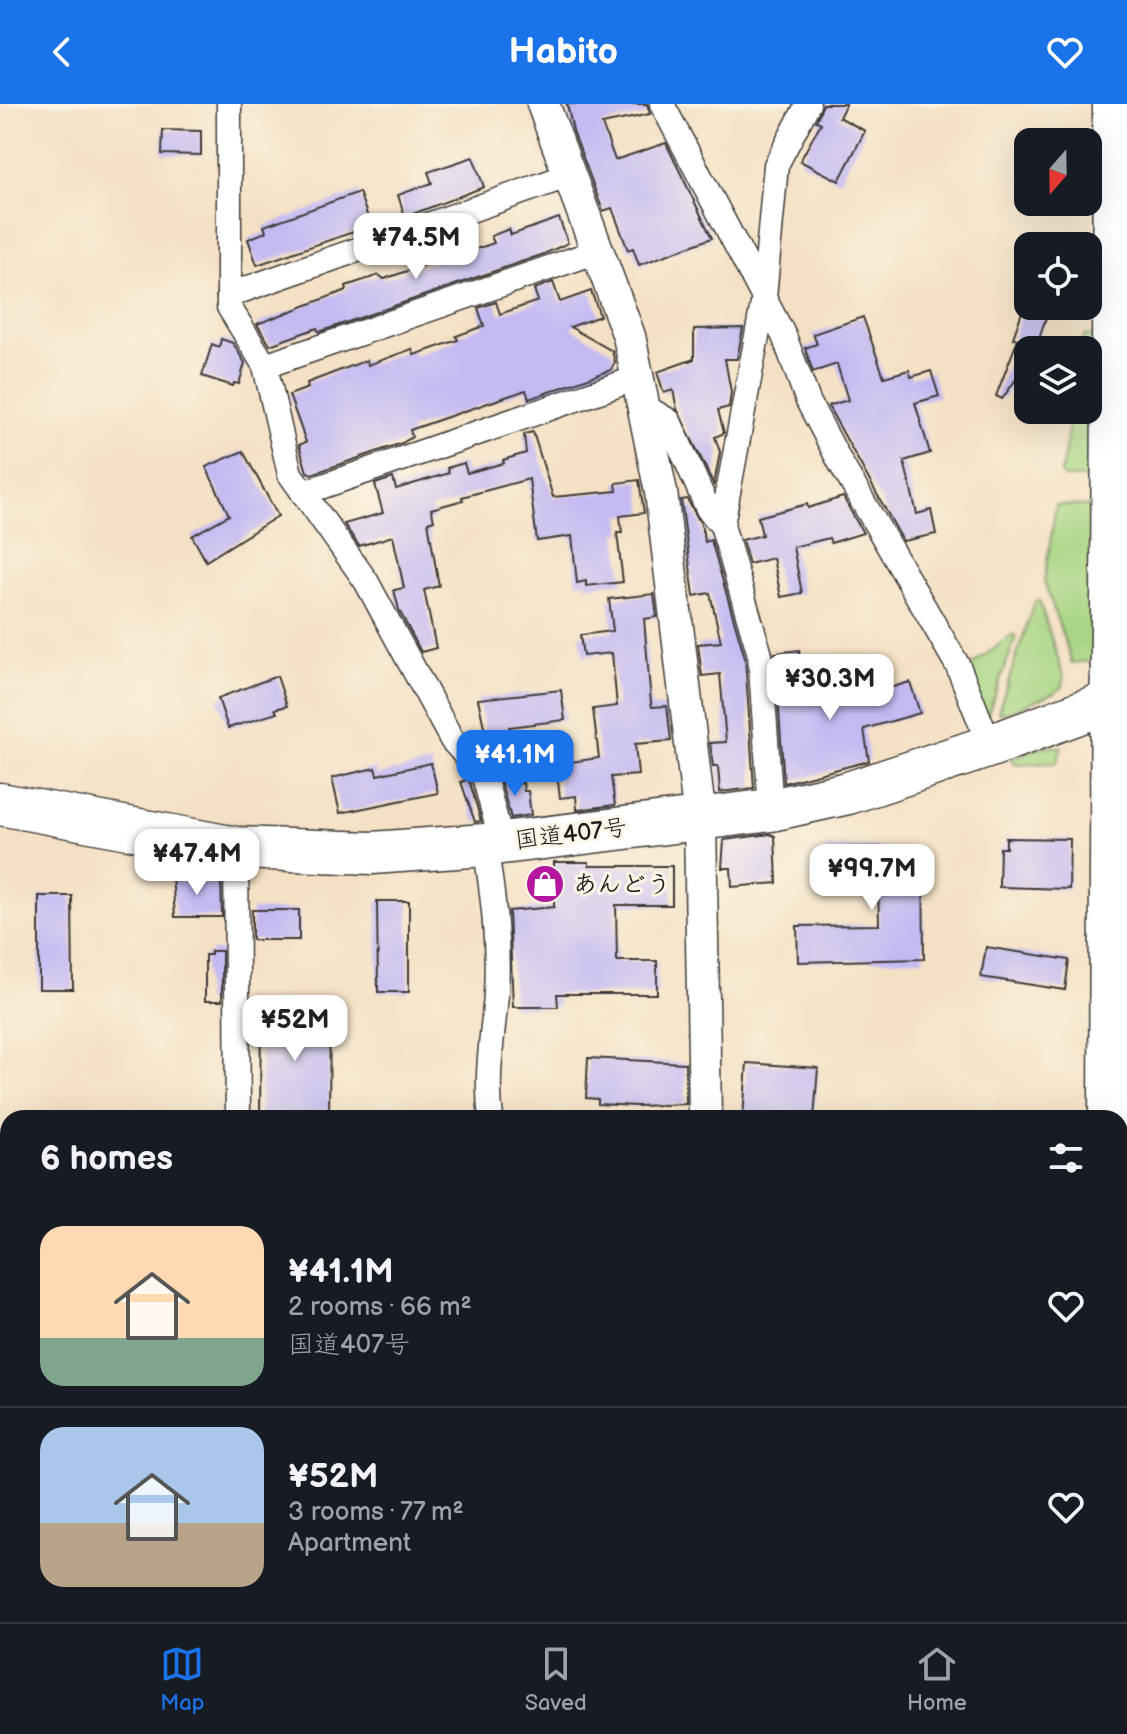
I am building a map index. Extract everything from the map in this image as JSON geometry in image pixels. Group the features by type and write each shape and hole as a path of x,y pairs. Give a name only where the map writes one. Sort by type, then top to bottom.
{"highway":[{"path":"1110,1110 1119,698 1114,104"},
{"name":"国道407号","path":"0,804 236,848 372,853 494,844 771,810 848,793 990,746 1119,698"}],"street":[{"path":"229,104 229,295 233,316 265,366 290,474 366,581 452,740 484,776 494,844 496,992 486,1088 490,1110"},
{"path":"543,104 598,251 642,392 677,615 700,820 705,1110"},
{"path":"662,104 764,298 827,438 958,666 990,746"},
{"path":"722,525 764,298 776,165 808,104"},
{"path":"229,295 570,175"},
{"path":"265,366 598,251"},
{"path":"303,493 642,392"},
{"path":"642,392 669,421 708,509 722,525 760,655 771,810"},
{"path":"236,848 238,1110"}],"green space":[{"path":"1069,424 1096,424 1096,478 1064,478 1061,475"},
{"path":"1056,505 1095,506 1094,661 1072,663 1044,581"},
{"path":"1039,600 1064,678 1063,686 1056,692 1003,714 998,712 1035,601"},
{"path":"1013,634 1016,637 987,716 967,669"},
{"path":"1044,746 1062,747 1057,763 1015,764 1011,758"}],"building":[{"path":"567,104 647,104 650,114 602,124 615,160 666,143 712,238 639,265 633,248 628,250 612,208 603,211 573,131"},
{"path":"823,104 846,104 839,117 865,131 839,181 800,161 821,123 816,121"},
{"path":"163,130 201,131 201,155 162,154"},
{"path":"473,157 484,187 405,217 398,195 432,183 428,172"},
{"path":"359,192 371,226 257,265 248,239 266,232 264,226"},
{"path":"559,218 568,243 544,254 319,332 317,328 270,345 257,324 347,290 346,286 379,275 384,279 436,261 429,241 445,235 453,257 494,243 491,236 509,229 511,235"},
{"path":"553,282 560,302 591,291 600,316 570,327 612,351 615,362 611,370 529,399 526,390 410,430 412,437 402,443 312,474 307,472 299,445 306,442 289,395 308,388 307,383 367,360 368,365 412,349 414,355 458,340 456,336 484,326 478,308 496,302 500,314 538,301 534,289"},
{"path":"863,317 884,377 909,370 911,377 931,371 939,396 915,403 930,453 904,461 917,514 931,510 936,534 903,541 828,406 848,400 837,364 813,372 805,348 817,344 813,334"},
{"path":"1019,320 1045,320 1040,336 1013,338"},
{"path":"743,328 737,359 725,359 731,392 729,407 718,410 724,433 715,437 720,452 714,485 677,409 673,390 664,393 657,372 694,359 694,329"},
{"path":"221,339 233,343 245,363 239,384 234,383 233,386 202,376 212,344 219,347"},
{"path":"1014,349 1014,382 1002,399 996,396"},
{"path":"533,432 553,497 617,491 616,483 639,480 644,513 620,516 622,533 617,533 623,582 586,586 586,581 577,583 572,536 537,541 529,479 462,497 463,500 431,509 434,520 428,522 439,586 424,590 436,648 421,652 399,610 394,590 404,588 393,536 359,546 344,524 383,513 375,484 393,478 396,489 449,473 447,468 464,463 467,473 504,463 503,460 526,453 524,434"},
{"path":"243,451 278,516 206,561 192,536 229,515 206,467"},
{"path":"843,497 863,533 831,543 829,538 793,547 802,593 781,597 773,558 749,564 742,540 762,535 758,517 807,504 808,508"},
{"path":"687,499 701,524 705,542 711,540 745,658 754,788 720,792 718,766 713,766 710,743 726,742 720,674 702,676 698,644 721,642 710,593 694,596 681,500"},
{"path":"654,594 657,617 644,619 651,703 652,707 667,706 671,741 635,744 638,775 611,777 615,805 577,810 576,796 560,798 556,764 599,758 593,709 617,706 612,653 583,656 580,635 613,631 609,599"},
{"path":"799,650 805,698 854,692 858,697 910,682 920,713 864,729 869,761 784,783 775,653"},
{"path":"277,676 287,706 275,709 277,713 228,728 218,698"},
{"path":"561,690 565,720 509,727 510,733 486,736 478,699"},
{"path":"431,763 438,793 340,813 332,778 375,768 377,775"},
{"path":"503,767 506,786 523,783 524,791 528,791 531,815 511,818 497,769"},
{"path":"467,779 481,821 475,822 461,782"},
{"path":"775,836 777,883 732,887 731,868 722,868 724,840"},
{"path":"1006,838 1070,839 1069,889 999,887 1000,848 1006,848"},
{"path":"887,847 887,862 923,861 924,959 798,962 797,926 879,925 878,879 836,880 835,866 827,866 826,848"},
{"path":"554,862 589,862 589,866 672,866 672,905 616,905 617,961 657,961 657,994 557,994 558,1007 513,1007 509,911 554,907"},
{"path":"172,875 221,879 222,917 175,917"},
{"path":"39,896 72,896 73,989 39,989"},
{"path":"377,901 409,901 409,992 378,992"},
{"path":"252,910 299,910 299,940 252,940"},
{"path":"986,947 1069,960 1065,990 981,977"},
{"path":"211,951 222,951 222,1001 205,1001 205,955 211,955"},
{"path":"261,1007 330,1008 329,1110 260,1110"},
{"path":"588,1058 685,1063 686,1104 598,1104 598,1099 586,1098"},
{"path":"747,1063 818,1068 815,1110 744,1110"}],"place":[{"name":"あんどう","path":"545,884"}]}
